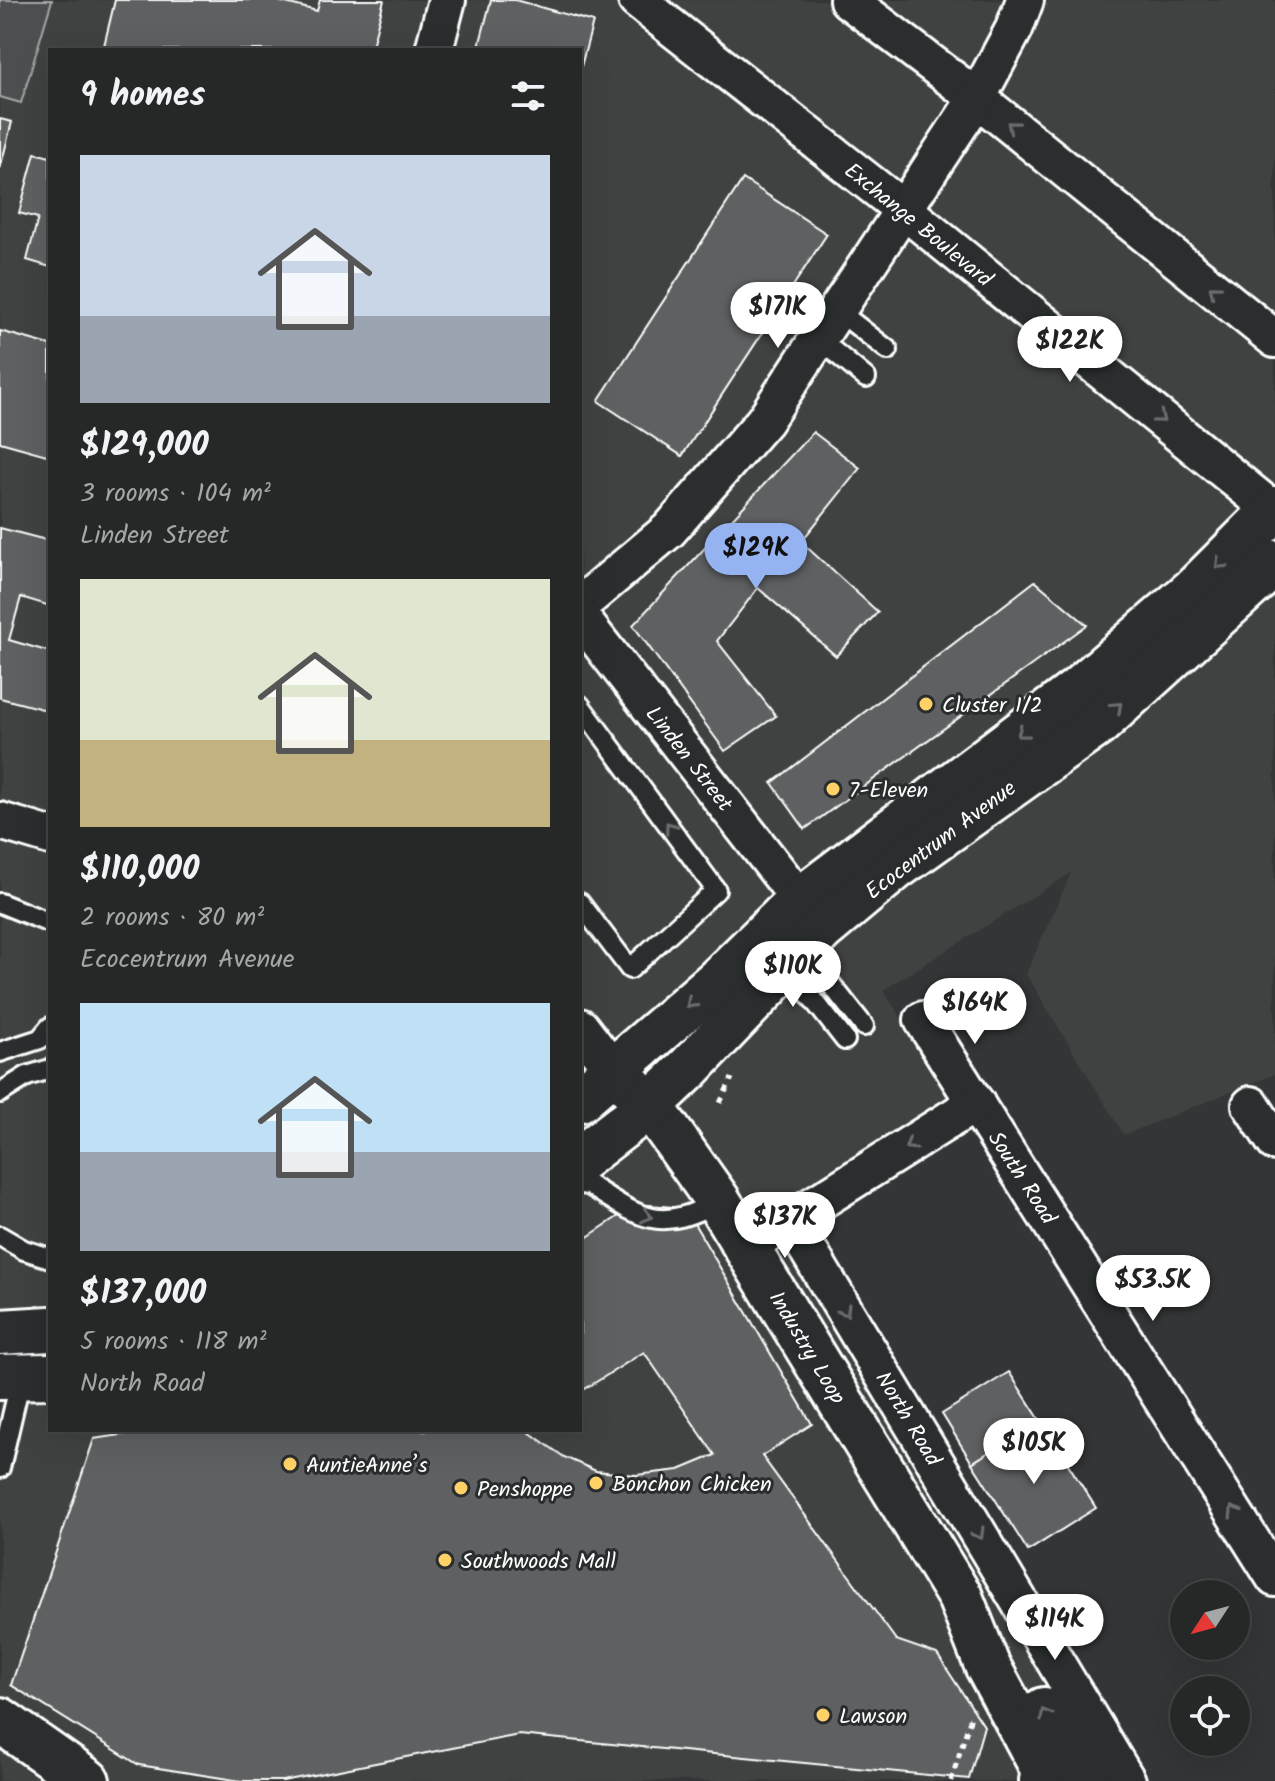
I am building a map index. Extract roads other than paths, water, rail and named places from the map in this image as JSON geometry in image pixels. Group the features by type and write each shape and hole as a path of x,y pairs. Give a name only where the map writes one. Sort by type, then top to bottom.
{"street":[{"path":"435,48 447,0"},
{"name":"Exchange Boulevard","path":"637,0 904,210 1274,510"},
{"path":"848,0 977,98 1275,339"},
{"path":"582,603 669,530 764,421 977,98 1014,29 1025,0"},
{"name":"Ecocentrum Avenue","path":"582,1097 717,981 800,900 1078,690 1195,589 1274,510"},
{"name":"Ecocentrum Avenue","path":"582,1157 650,1105 795,958 895,868 1099,723 1275,563"},
{"name":"Linden Street","path":"582,620 800,900"},
{"path":"0,821 48,835"},
{"name":"South Road","path":"923,1020 1275,1578"},
{"path":"582,1030 613,1070"},
{"name":"Industry Loop","path":"613,1070 650,1105 747,1247 960,1597 987,1665 1057,1777"},
{"path":"747,1247 976,1103"},
{"path":"1251,1105 1275,1142"},
{"name":"North Road","path":"790,1220 1127,1781"},
{"path":"0,1332 48,1329"},
{"name":"Industry Loop","path":"960,1597 995,1627 1057,1777"},
{"path":"0,1720 87,1781"},
{"path":"0,1757 34,1781"}],"lane":[{"path":"829,326 888,350"},
{"path":"829,326 866,378"},
{"path":"582,708 716,890 630,969 582,906"},
{"path":"0,903 48,922"},
{"path":"795,958 864,1026"},
{"path":"795,958 845,1040"},
{"path":"0,1052 40,1039 48,1029"},
{"path":"0,1093 27,1076 48,1070"},
{"path":"582,1184 589,1185 635,1214 664,1220 690,1217 718,1201"},
{"path":"0,1236 17,1247 48,1257"},
{"path":"0,1468 24,1377"}],"place":[{"name":"Cluster 1/2","path":"926,704"},
{"name":"7-Eleven","path":"833,789"},
{"name":"AuntieAnne’s","path":"290,1464"},
{"name":"Bonchon Chicken","path":"596,1483"},
{"name":"Penshoppe","path":"461,1488"},
{"name":"Southwoods Mall","path":"445,1560"},
{"name":"Lawson","path":"823,1715"}]}
